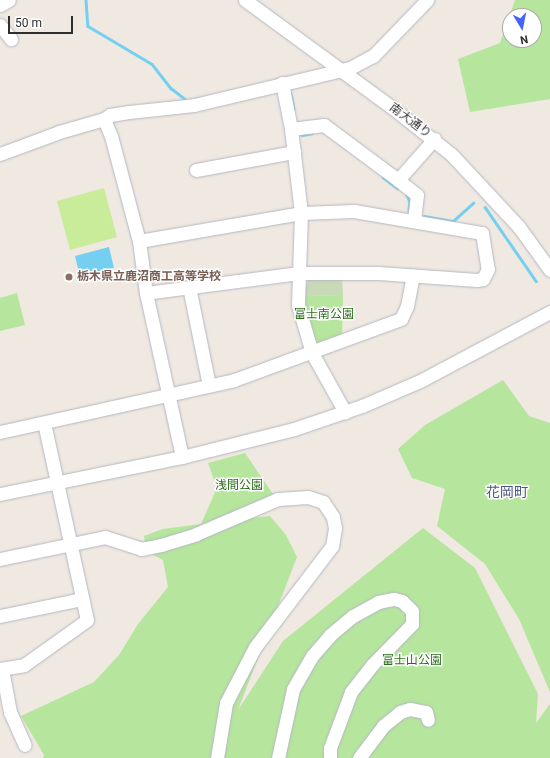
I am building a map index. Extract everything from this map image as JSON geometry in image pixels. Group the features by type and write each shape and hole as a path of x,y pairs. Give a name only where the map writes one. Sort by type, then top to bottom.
{"street":[{"path":"0,5 8,0"},
{"name":"南大通り","path":"244,0 434,139 506,211 550,270"},
{"path":"0,154 59,132 104,119 110,115 194,105 341,70 372,56 427,0"},
{"path":"0,26 11,39"},
{"path":"282,83 291,130 301,213 298,305 312,353 345,412"},
{"path":"104,119 111,136 139,241 146,293 170,395 182,456"},
{"path":"291,130 324,126 398,180 417,195 414,221"},
{"path":"398,180 434,139"},
{"path":"196,170 294,152"},
{"path":"139,241 301,213 354,211 482,233 488,269 483,279 476,280 378,273 299,273 146,293"},
{"path":"0,432 170,395 240,378 312,353 401,319 407,306 413,276"},
{"path":"189,287 209,385"},
{"path":"0,494 182,456 294,429 345,412 450,367 550,312"},
{"path":"25,745 5,713 1,669 24,665 87,620 44,422"},
{"path":"0,559 105,537 142,548 161,545 196,534 278,499 308,497 317,498 329,508 335,528 332,546 310,578 265,632 251,654 226,704 217,758"},
{"path":"0,616 82,598"},
{"path":"278,758 293,689 312,656 330,635 353,616 378,602 394,599 402,600 412,611 412,624 372,665 351,692 330,748 330,758"},
{"path":"359,758 383,726 400,712 410,709 426,712 428,720"}],"green space":[{"path":"515,0 550,0 550,99 470,112 458,59 500,43 502,37 502,48 542,48 542,8 512,8"},
{"path":"104,188 117,237 70,250 57,201"},
{"path":"310,277 342,277 343,296 302,295"},
{"path":"17,293 25,325 0,331 0,298"},
{"name":"富士南公園","path":"302,295 343,296 342,338 319,346 313,343"},
{"path":"503,380 529,416 550,423 550,692 519,619 485,564 437,526 445,489 412,478 398,449 425,425"},
{"path":"245,453 275,497 210,523 270,516 286,535 297,557 238,710 283,641 423,528 475,568 538,694 536,723 550,704 550,758 43,758 44,755 21,716 94,682 119,655 138,624 168,587 163,560 146,551 144,536 163,529 201,524 217,488 208,463"}],"water":[{"path":"109,247 114,268 80,277 75,256"}],"waterway":[{"path":"86,0 88,26 152,64 171,88 185,99"},
{"path":"291,94 294,109"},
{"path":"302,135 312,133"},
{"path":"383,177 397,188"},
{"path":"407,195 410,202 409,210"},
{"path":"424,216 453,221 473,203"},
{"path":"485,207 536,281"}],"place":[{"name":"栃木県立鹿沼商工高等学校","path":"69,277"}],"district":[{"name":"花岡町","path":"507,492"}],"park label":[{"name":"浅間公園","path":"239,486"},
{"name":"富士山公園","path":"412,661"}]}
